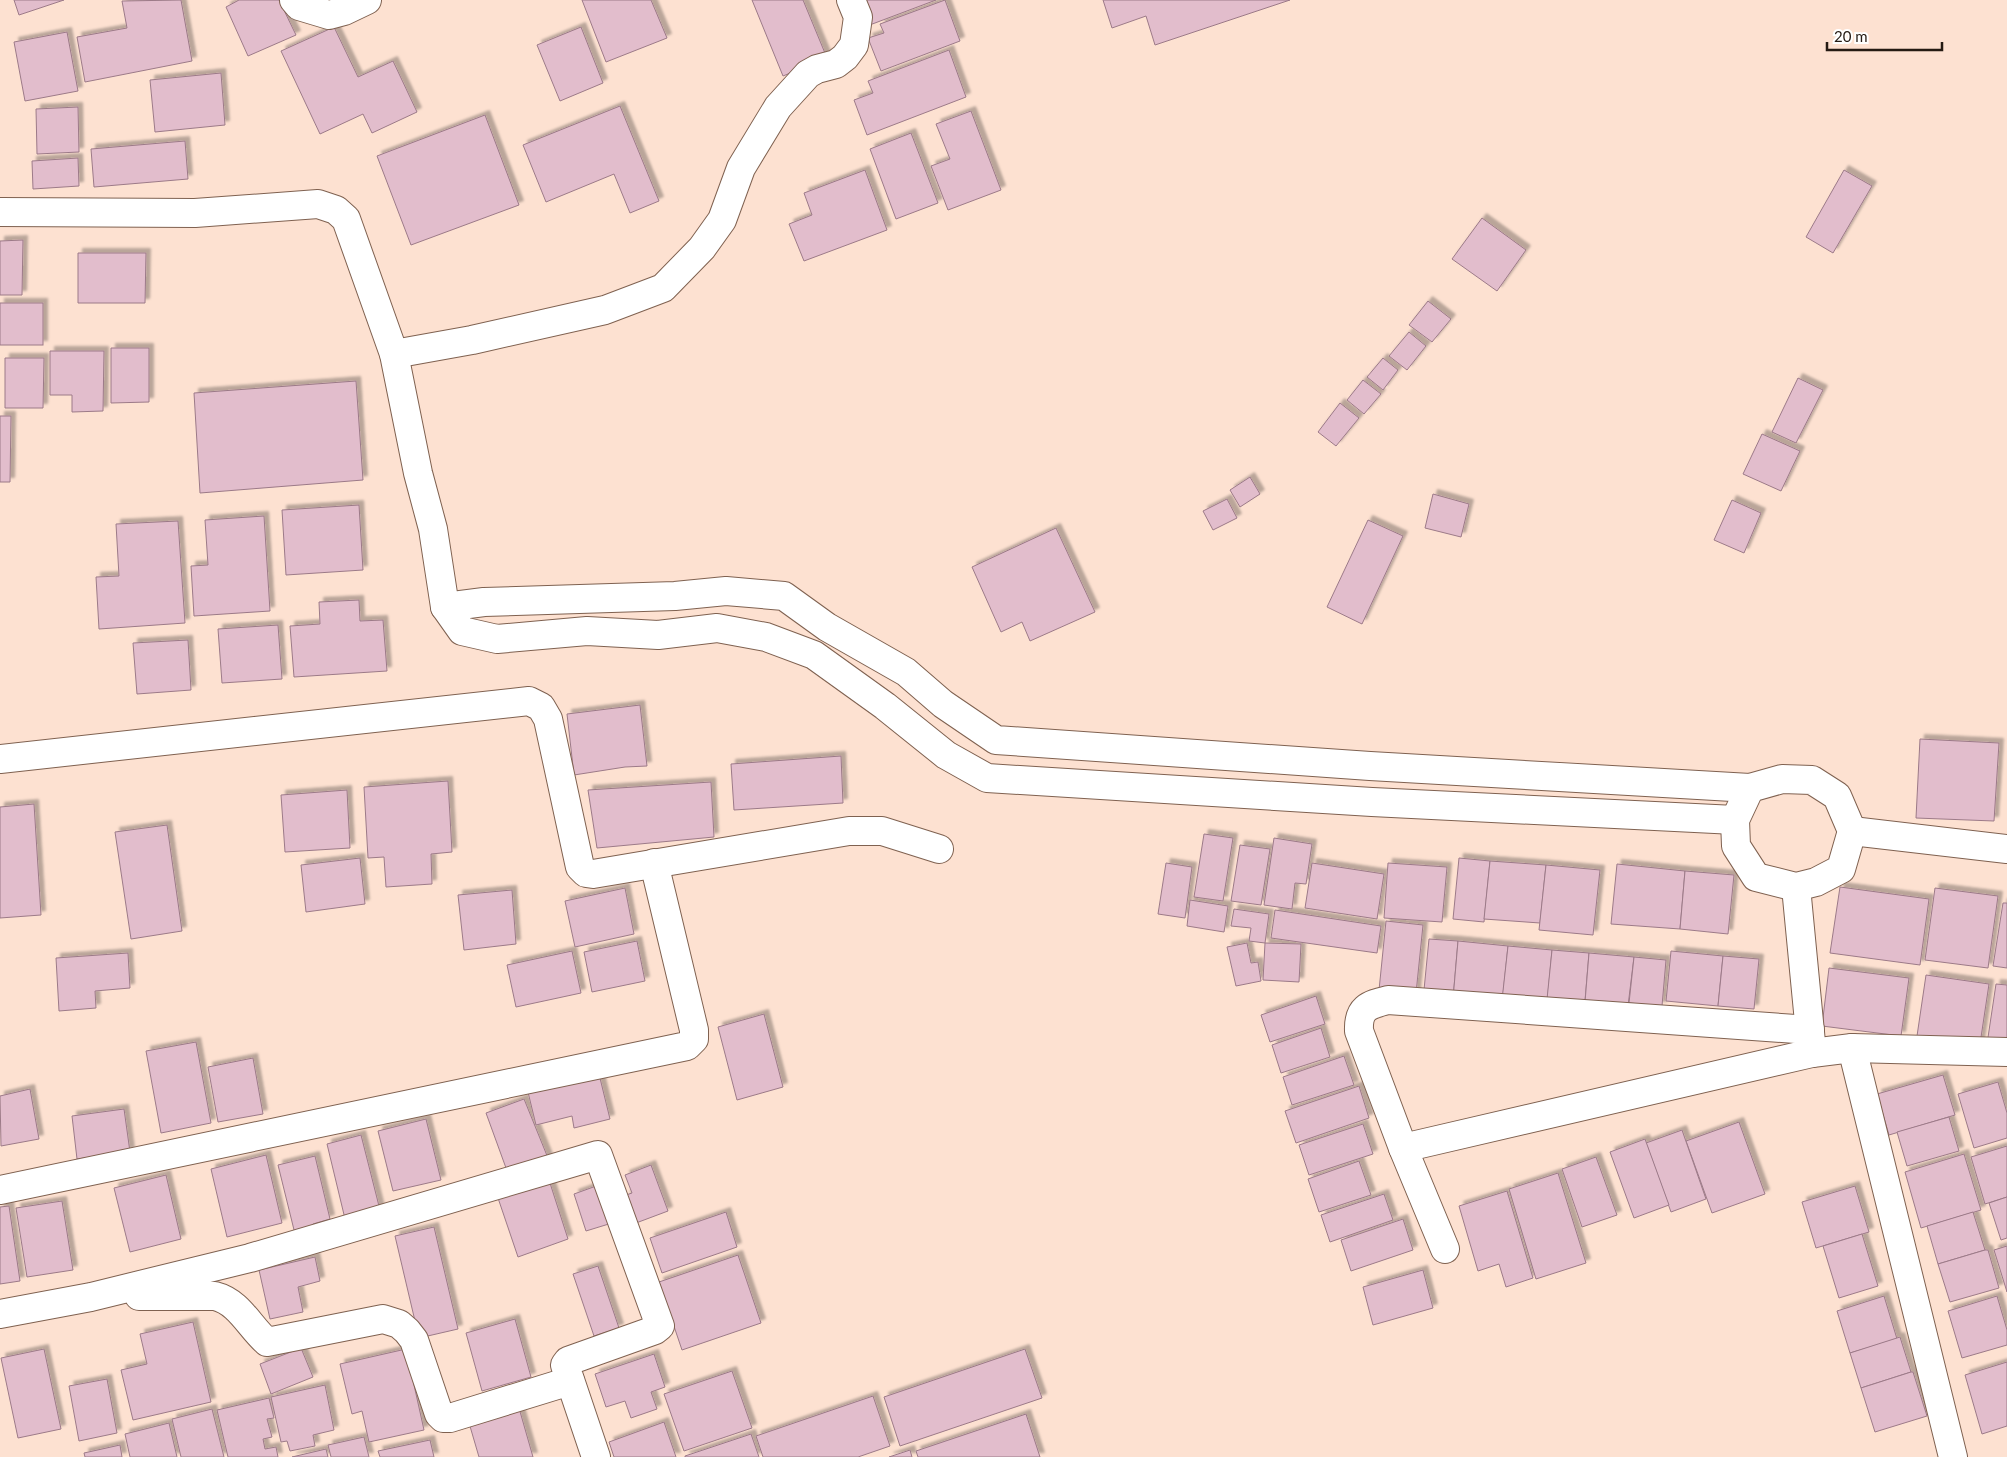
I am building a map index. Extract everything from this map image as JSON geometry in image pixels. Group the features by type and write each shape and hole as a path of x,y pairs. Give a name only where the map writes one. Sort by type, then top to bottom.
{"street":[{"path":"294,0 299,6 329,15 344,11 367,0"},
{"path":"394,354 472,340 605,310 663,288 702,248 722,220 741,168 778,107 808,74 817,68 836,64 845,57 854,45 858,16 851,0"},
{"path":"0,212 195,213 318,204 336,210 346,219 394,354 418,473 433,529 445,607 462,631 497,639 587,631 658,635 717,628 766,637 814,655 885,706 946,755 987,778 1352,800 1735,820"},
{"path":"445,607 484,602 675,596 726,591 784,596 827,627 906,672 943,704 996,740 1380,766 1750,788 1782,779 1812,780 1837,796 1852,830 1842,869 1816,882 1796,887 1756,877 1736,846 1735,820 1750,788"},
{"path":"766,637 784,596"},
{"path":"0,759 529,701 541,707 548,719 582,870 593,874 849,831 882,831 939,849"},
{"path":"1852,830 2007,849"},
{"path":"0,1190 686,1046 694,1039 694,1030 654,864"},
{"path":"1796,887 1811,1042"},
{"path":"1445,1249 1403,1148 1359,1031 1358,1021 1363,1010 1372,1004 1388,1000 1811,1042 1852,1048 2007,1052"},
{"path":"1403,1148 1811,1042"},
{"path":"1852,1048 1954,1457"},
{"path":"0,1314 91,1297 250,1258 598,1155 660,1326 655,1330 568,1361 565,1365 596,1457"},
{"path":"91,1297 215,1296 226,1298 267,1342 362,1322 383,1319 391,1320 399,1324 411,1335 439,1414 443,1418 450,1418 570,1381"}],"building":[{"path":"14,0 64,0 19,15"},
{"path":"181,0 192,61 85,82 77,37 127,28 122,1"},
{"path":"239,0 279,0 296,35 248,56 226,7"},
{"path":"582,0 651,0 667,38 606,62"},
{"path":"752,0 803,0 827,58 783,76"},
{"path":"858,0 936,0 867,26"},
{"path":"945,0 960,41 881,71 868,38 884,33 880,24"},
{"path":"1103,0 1290,0 1155,45 1146,16 1112,28"},
{"path":"334,27 358,77 393,61 417,112 372,133 363,114 320,134 281,51"},
{"path":"581,27 603,83 560,101 537,45"},
{"path":"67,32 78,91 25,101 14,42"},
{"path":"949,50 966,97 867,135 854,100 873,93 868,81"},
{"path":"221,73 225,125 155,132 150,80"},
{"path":"620,106 659,201 630,213 614,174 546,202 523,145"},
{"path":"78,107 79,152 37,154 36,109"},
{"path":"971,111 1001,190 948,210 931,166 950,159 936,124"},
{"path":"485,115 519,205 411,245 377,156"},
{"path":"911,133 938,203 896,219 870,149"},
{"path":"185,141 188,179 94,187 91,149"},
{"path":"78,158 79,186 33,189 32,161"},
{"path":"865,170 887,230 804,261 789,224 812,215 804,193"},
{"path":"1844,170 1872,186 1833,253 1806,237"},
{"path":"1482,218 1526,250 1497,291 1452,259"},
{"path":"23,240 22,295 0,295 0,241"},
{"path":"78,253 146,253 145,303 78,303"},
{"path":"1428,301 1451,319 1432,342 1409,325"},
{"path":"0,303 43,303 43,345 0,345"},
{"path":"1409,332 1426,346 1407,370 1389,356"},
{"path":"111,348 149,348 149,402 111,403"},
{"path":"50,351 104,351 103,411 72,412 72,395 50,395"},
{"path":"5,358 44,358 43,408 5,408"},
{"path":"1383,358 1398,370 1383,390 1367,377"},
{"path":"1798,378 1823,390 1796,443 1772,432"},
{"path":"1363,380 1381,394 1364,414 1347,400"},
{"path":"356,381 363,480 200,493 194,393"},
{"path":"1340,403 1359,418 1336,446 1318,432"},
{"path":"0,416 11,416 10,482 0,482"},
{"path":"1762,434 1800,451 1781,491 1743,474"},
{"path":"1250,477 1260,494 1240,507 1230,490"},
{"path":"1433,494 1469,504 1461,537 1425,528"},
{"path":"1227,499 1237,518 1213,530 1203,511"},
{"path":"1732,500 1761,513 1744,553 1714,540"},
{"path":"359,505 363,570 286,575 282,510"},
{"path":"264,516 270,611 194,616 191,566 208,565 205,520"},
{"path":"1368,520 1403,536 1362,624 1327,607"},
{"path":"178,521 185,623 99,629 96,577 119,576 116,524"},
{"path":"1056,528 1095,612 1030,641 1022,622 1001,632 972,567"},
{"path":"359,600 360,621 383,620 387,671 294,677 290,626 320,624 319,602"},
{"path":"278,625 282,679 222,683 218,629"},
{"path":"188,640 191,690 137,694 133,643"},
{"path":"640,705 647,766 625,767 574,775 567,714"},
{"path":"1920,739 1999,743 1994,821 1916,818"},
{"path":"841,756 843,803 734,810 731,764"},
{"path":"448,781 452,852 431,854 432,884 386,887 384,857 368,858 364,787"},
{"path":"711,782 714,837 597,848 588,790"},
{"path":"347,790 350,848 285,852 281,795"},
{"path":"34,804 41,915 0,918 0,807"},
{"path":"167,825 182,931 131,939 115,832"},
{"path":"1204,834 1233,838 1223,901 1194,897"},
{"path":"1274,838 1312,844 1306,884 1295,883 1292,909 1264,905"},
{"path":"1240,845 1270,849 1261,905 1231,901"},
{"path":"360,858 365,904 306,912 301,865"},
{"path":"1459,858 1490,861 1484,922 1453,919"},
{"path":"1490,861 1546,865 1540,923 1484,919"},
{"path":"1166,863 1192,867 1185,918 1158,914"},
{"path":"1312,863 1384,874 1377,919 1305,908"},
{"path":"1388,863 1447,867 1442,922 1384,918"},
{"path":"1617,864 1685,871 1680,929 1611,924"},
{"path":"1546,865 1600,870 1593,935 1539,930"},
{"path":"1685,871 1734,875 1728,934 1680,929"},
{"path":"1840,887 1929,899 1920,965 1830,953"},
{"path":"625,888 634,934 575,947 565,901"},
{"path":"1935,888 1998,896 1988,968 1925,960"},
{"path":"512,890 516,944 464,950 458,895"},
{"path":"1190,900 1228,906 1224,932 1187,926"},
{"path":"2003,903 2007,903 2007,968 1993,966"},
{"path":"1234,909 1269,914 1265,943 1249,941 1251,928 1231,926"},
{"path":"1275,910 1381,926 1377,953 1271,938"},
{"path":"1386,921 1423,925 1415,1003 1378,1000"},
{"path":"1429,939 1458,941 1453,999 1423,1000"},
{"path":"637,941 645,981 592,992 584,952"},
{"path":"1458,941 1508,946 1502,1004 1453,999"},
{"path":"1247,943 1251,963 1258,962 1261,981 1236,986 1227,947"},
{"path":"1265,943 1301,944 1299,982 1263,980"},
{"path":"1508,946 1552,950 1547,1004 1502,1000"},
{"path":"1552,950 1589,953 1584,1013 1546,1009"},
{"path":"572,951 581,993 516,1007 507,965"},
{"path":"1671,951 1723,956 1718,1006 1666,1001"},
{"path":"128,953 130,988 95,991 96,1008 59,1011 56,958"},
{"path":"1589,953 1634,957 1628,1006 1585,1002"},
{"path":"1723,956 1759,959 1754,1009 1718,1006"},
{"path":"1634,957 1666,960 1662,1006 1629,1003"},
{"path":"1829,968 1909,978 1901,1036 1822,1026"},
{"path":"1926,975 1989,984 1980,1044 1917,1036"},
{"path":"1996,984 2007,985 2007,1047 1987,1044"},
{"path":"1316,996 1325,1024 1270,1042 1261,1015"},
{"path":"764,1014 783,1087 737,1100 718,1027"},
{"path":"1321,1028 1330,1057 1281,1073 1272,1045"},
{"path":"196,1042 211,1123 161,1133 146,1051"},
{"path":"1344,1056 1354,1085 1292,1105 1283,1077"},
{"path":"253,1058 263,1114 218,1122 208,1067"},
{"path":"598,1070 610,1119 574,1128 572,1116 536,1125 527,1088"},
{"path":"1943,1075 1955,1115 1889,1135 1877,1094"},
{"path":"1998,1082 2007,1113 2007,1138 1974,1148 1958,1094"},
{"path":"1359,1086 1369,1118 1296,1143 1285,1111"},
{"path":"30,1089 39,1139 1,1146 0,1096"},
{"path":"524,1099 550,1163 510,1179 486,1113"},
{"path":"124,1109 130,1152 77,1159 72,1116"},
{"path":"1949,1117 1959,1151 1907,1166 1897,1132"},
{"path":"426,1119 441,1180 393,1191 378,1131"},
{"path":"1739,1122 1765,1194 1712,1213 1686,1141"},
{"path":"1363,1124 1373,1154 1309,1175 1299,1145"},
{"path":"1682,1130 1706,1199 1671,1212 1646,1143"},
{"path":"361,1135 381,1214 346,1223 327,1144"},
{"path":"1645,1139 1669,1205 1634,1218 1610,1152"},
{"path":"2007,1146 2007,1197 1985,1204 1971,1157"},
{"path":"1964,1154 1981,1210 1921,1228 1905,1172"},
{"path":"266,1155 282,1223 227,1237 211,1169"},
{"path":"315,1156 330,1219 313,1224 315,1233 296,1238 278,1165"},
{"path":"1596,1157 1617,1215 1582,1227 1562,1169"},
{"path":"1359,1161 1371,1195 1319,1212 1308,1179"},
{"path":"651,1165 668,1211 636,1223 626,1195 632,1193 625,1175"},
{"path":"1558,1173 1586,1263 1536,1279 1509,1189"},
{"path":"166,1175 181,1239 130,1252 114,1188"},
{"path":"549,1180 568,1239 518,1257 498,1198"},
{"path":"599,1185 612,1223 586,1231 574,1194"},
{"path":"1855,1186 1869,1232 1816,1248 1802,1202"},
{"path":"1507,1191 1533,1278 1506,1287 1499,1264 1478,1271 1459,1206"},
{"path":"1384,1194 1393,1220 1330,1242 1321,1215"},
{"path":"2007,1197 2007,1238 2001,1240 1989,1203"},
{"path":"62,1201 73,1270 27,1277 16,1208"},
{"path":"9,1206 20,1281 0,1284 0,1207"},
{"path":"726,1212 737,1247 662,1273 650,1238"},
{"path":"1973,1212 1985,1250 1938,1264 1927,1226"},
{"path":"1403,1219 1413,1250 1351,1271 1341,1240"},
{"path":"434,1227 458,1329 419,1338 395,1236"},
{"path":"1862,1234 1878,1286 1839,1298 1823,1246"},
{"path":"2007,1246 2007,1292 1994,1250"},
{"path":"1988,1250 1999,1288 1950,1302 1938,1264"},
{"path":"738,1255 761,1323 682,1350 659,1282"},
{"path":"315,1257 320,1281 298,1287 303,1312 270,1319 259,1270"},
{"path":"598,1266 619,1328 594,1336 573,1274"},
{"path":"1423,1270 1433,1308 1373,1325 1363,1287"},
{"path":"1884,1296 1897,1339 1850,1353 1837,1311"},
{"path":"1997,1296 2007,1330 2007,1345 1962,1358 1948,1311"},
{"path":"515,1319 531,1377 482,1391 466,1333"},
{"path":"193,1322 211,1402 133,1420 121,1370 147,1364 140,1334"},
{"path":"1900,1337 1911,1372 1861,1388 1850,1353"},
{"path":"301,1348 313,1377 271,1394 260,1364"},
{"path":"44,1349 61,1429 18,1438 1,1358"},
{"path":"406,1349 424,1430 369,1442 362,1411 352,1414 340,1364"},
{"path":"1025,1349 1042,1398 900,1446 884,1397"},
{"path":"654,1354 665,1387 651,1392 657,1409 631,1418 625,1401 606,1407 595,1374"},
{"path":"2007,1362 2007,1426 1982,1434 1965,1375"},
{"path":"732,1371 752,1428 684,1451 664,1394"},
{"path":"1913,1372 1927,1416 1875,1432 1861,1388"},
{"path":"107,1379 117,1433 79,1441 69,1386"},
{"path":"325,1385 334,1430 313,1435 315,1446 290,1451 287,1441 281,1442 271,1397"},
{"path":"873,1396 890,1446 858,1457 763,1457 756,1436"},
{"path":"269,1398 274,1418 267,1419 272,1437 263,1439 265,1449 276,1447 278,1457 228,1457 217,1410"},
{"path":"517,1401 533,1457 479,1457 467,1416"},
{"path":"212,1409 224,1457 181,1457 172,1419"},
{"path":"1026,1414 1040,1457 918,1457 916,1451"},
{"path":"664,1422 676,1457 614,1457 609,1442"},
{"path":"169,1423 177,1457 130,1457 125,1434"},
{"path":"751,1434 759,1457 685,1457 685,1456"},
{"path":"364,1437 369,1457 331,1457 328,1445"},
{"path":"430,1440 434,1457 380,1457 378,1451"},
{"path":"120,1445 122,1457 85,1457 84,1453"},
{"path":"326,1449 328,1457 292,1457"},
{"path":"910,1450 912,1457 889,1457"}]}
